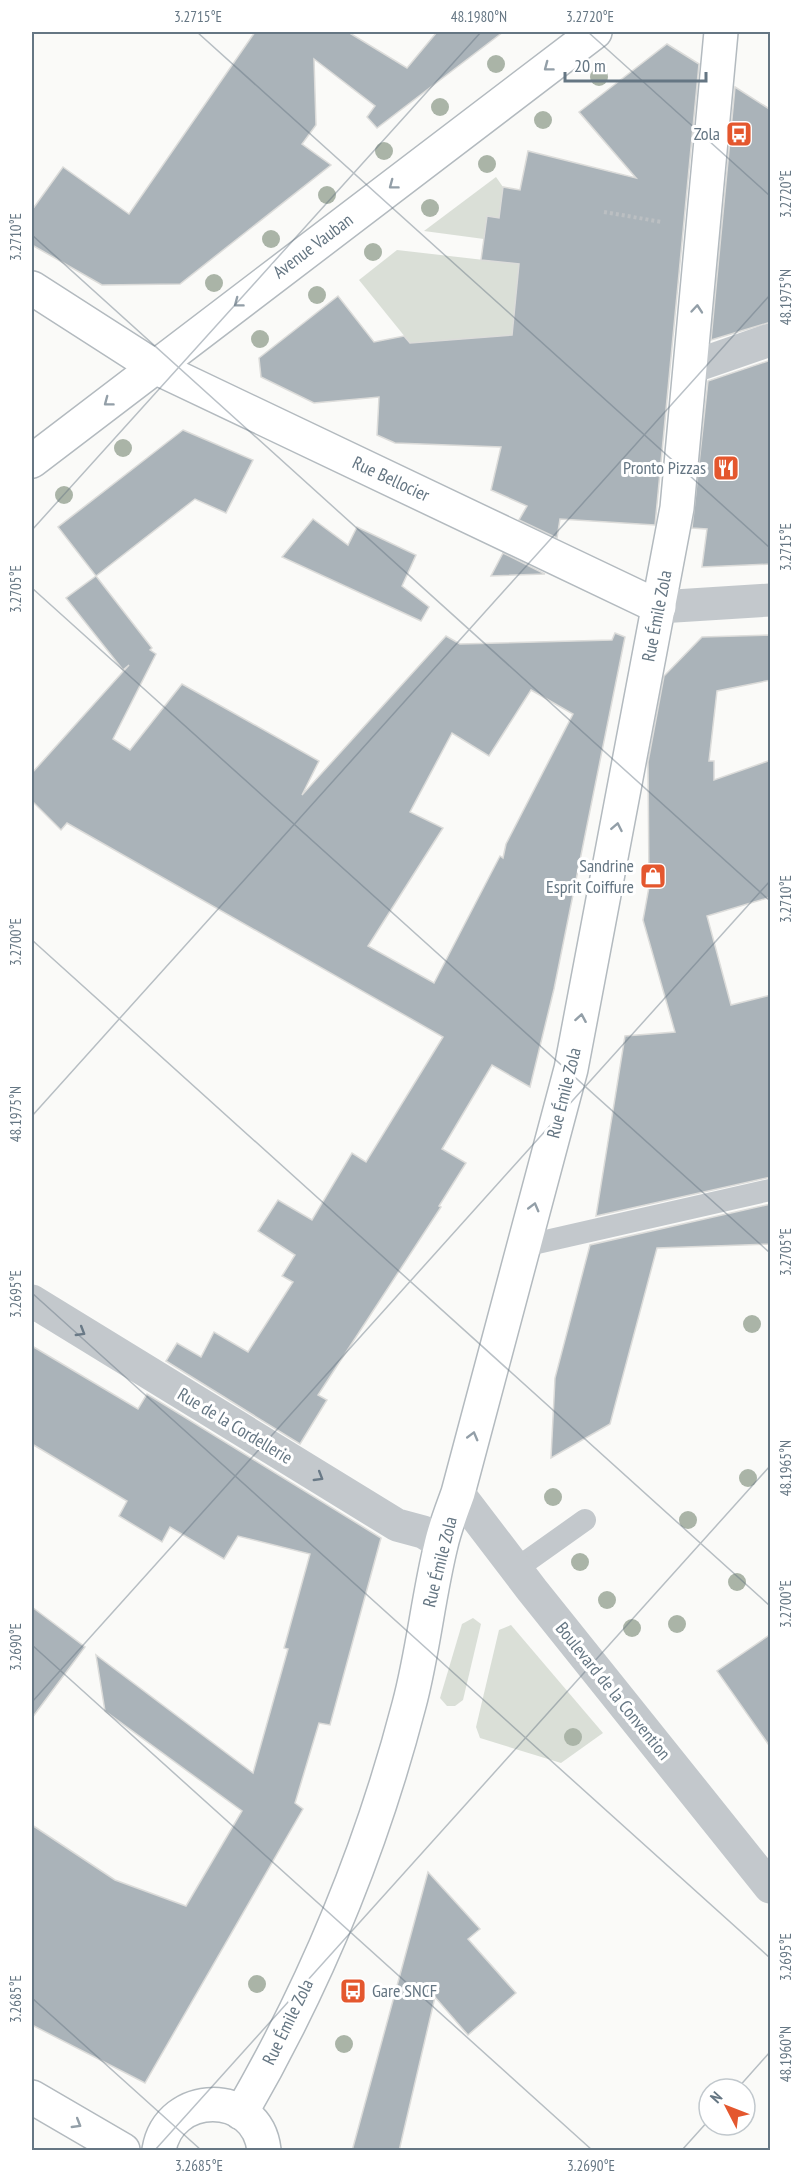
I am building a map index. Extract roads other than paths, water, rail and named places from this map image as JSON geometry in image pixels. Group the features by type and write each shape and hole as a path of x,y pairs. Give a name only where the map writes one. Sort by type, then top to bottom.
{"main road":[{"name":"Avenue Vauban","path":"32,461 595,32"},
{"name":"Rue Émile Zola","path":"241,2113 314,1971 375,1816 409,1705 441,1543 458,1493 571,1070 677,508 704,230 716,34"},
{"name":"Rue Bellocier","path":"32,288 155,367 659,607"},
{"path":"32,2097 123,2151"},
{"path":"159,2151 165,2131 176,2118 191,2108 207,2103 226,2106 241,2113 258,2132 264,2151"}],"street":[{"path":"692,367 771,340"},
{"name":"Rue Bellocier","path":"659,607 771,600"},
{"name":"Rue de la Cordellerie","path":"32,1301 397,1525 423,1532 441,1543"},
{"name":"Boulevard de la Convention","path":"458,1493 516,1569 771,1887"}],"lane":[{"path":"524,1246 771,1190"},
{"path":"516,1569 585,1520"}],"place":[{"name":"Zola","path":"739,134"},
{"name":"Pronto Pizzas","path":"726,468"},
{"name":"Sandrine Esprit Coiffure","path":"653,876"},
{"name":"Gare SNCF","path":"353,1991"}]}
